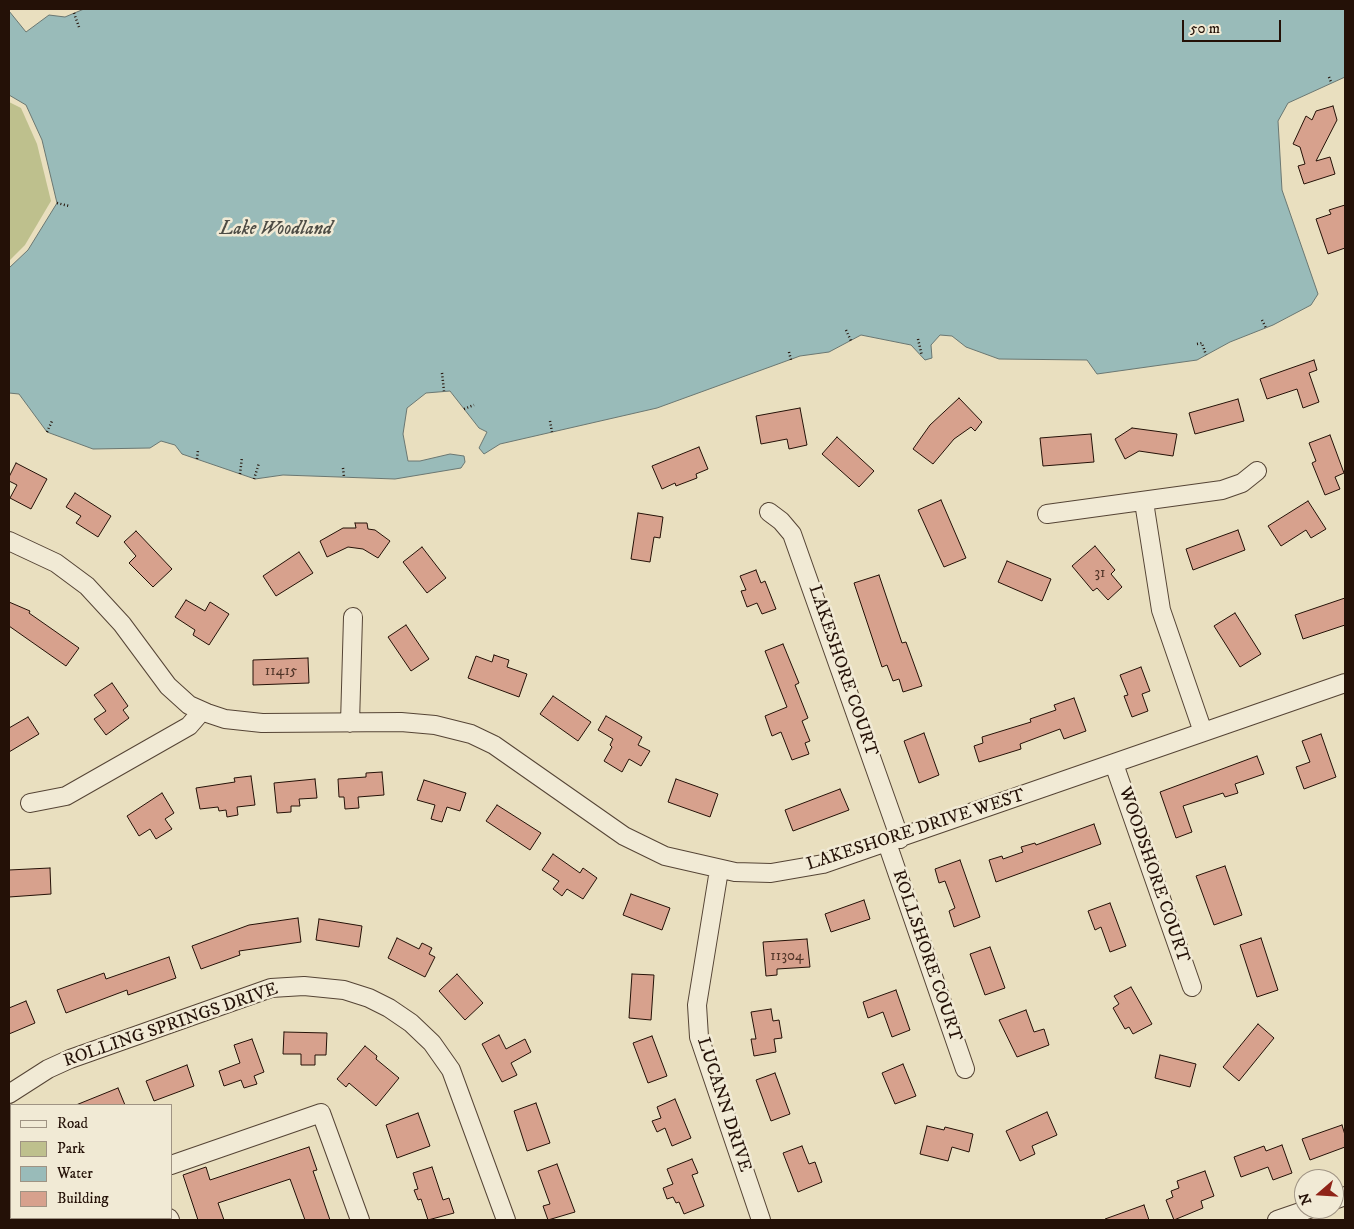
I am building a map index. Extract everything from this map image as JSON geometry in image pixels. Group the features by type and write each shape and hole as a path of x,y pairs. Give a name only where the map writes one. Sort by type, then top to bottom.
{"street":[{"path":"1047,514 1144,502 1233,487 1256,471"},
{"path":"1144,502 1161,610 1203,732"},
{"name":"LAKESHORE COURT","path":"770,512 792,534 894,841"},
{"name":"LAKESHORE DRIVE WEST","path":"9,541 56,563 87,586 122,624 168,686 178,696 202,711 225,719 262,723 418,724 472,734 494,746 624,836 665,856 719,870 771,873 808,868 894,841 1203,732 1344,685"},
{"path":"350,723 353,618"},
{"path":"30,803 66,796 188,726 202,711"},
{"name":"WOODSHORE COURT","path":"1114,764 1192,987"},
{"name":"ROLLSHORE COURT","path":"894,841 965,1069"},
{"name":"LUCANN DRIVE","path":"719,870 697,1005 699,1037 761,1220"},
{"name":"ROLLING SPRINGS DRIVE","path":"9,1094 48,1069 70,1058 272,988 304,986 344,990 382,1004 411,1023 432,1043 451,1070 506,1220"},
{"path":"172,1165 322,1113 360,1220"},
{"path":"1277,1220 1294,1214"}],"path":[{"path":"74,13 79,27"},
{"path":"1329,77 1331,82"},
{"path":"57,203 69,206"},
{"path":"1262,320 1266,328"},
{"path":"846,330 850,341"},
{"path":"918,338 922,356"},
{"path":"1197,344 1202,343 1206,355"},
{"path":"789,352 791,360"},
{"path":"442,373 444,392"},
{"path":"464,409 474,405"},
{"path":"47,432 52,421"},
{"path":"550,421 552,432"},
{"path":"197,459 198,450"},
{"path":"240,474 242,457"},
{"path":"254,479 259,463"},
{"path":"343,468 344,477"}],"green space":[{"path":"9,102 21,108 37,144 51,201 25,245 9,261"}],"water":[{"name":"Lake Woodland","path":"84,9 1345,9 1345,77 1288,103 1278,121 1282,190 1318,294 1311,305 1273,325 1230,342 1197,360 1097,374 1087,360 999,359 966,347 952,336 940,335 931,345 932,358 925,360 911,345 861,335 829,352 800,356 657,408 500,444 484,454 479,448 487,432 479,428 450,391 426,393 407,408 403,434 408,461 420,461 450,454 464,456 465,462 461,468 395,479 283,475 255,479 182,454 175,445 161,441 150,448 93,449 47,432 19,394 9,393 9,268 28,250 57,203 42,140 26,105 9,95 9,11 26,32 49,15 65,17"}],"building":[{"path":"1333,106 1337,120 1316,161 1330,157 1335,174 1304,184 1298,166 1305,164 1300,147 1293,144 1306,116 1312,120 1316,111"},
{"path":"1345,205 1345,248 1328,254 1316,219 1331,214 1329,210"},
{"path":"1314,360 1317,370 1309,373 1319,402 1303,408 1297,389 1267,399 1260,379"},
{"path":"959,398 982,422 975,431 971,427 954,439 933,464 913,449 930,425"},
{"path":"1238,399 1244,421 1195,434 1189,413"},
{"path":"800,408 807,445 789,449 787,439 761,444 756,416"},
{"path":"1132,428 1177,434 1173,456 1139,451 1125,459 1115,439"},
{"path":"1091,434 1094,462 1043,466 1040,438"},
{"path":"1330,435 1344,473 1335,477 1340,489 1325,495 1312,463 1316,461 1309,443"},
{"path":"837,437 874,471 859,487 822,454"},
{"path":"699,447 708,469 696,474 697,478 676,486 675,483 662,489 652,466"},
{"path":"16,463 47,479 31,509 10,498 17,485 9,481"},
{"path":"75,493 111,516 98,537 76,523 81,516 66,507"},
{"path":"941,500 966,558 944,567 918,510"},
{"path":"1308,501 1326,529 1311,538 1306,530 1281,546 1268,526"},
{"path":"638,513 663,517 660,538 654,537 650,562 631,559"},
{"path":"355,523 367,523 368,529 375,530 390,541 378,558 363,549 348,547 327,557 320,541 343,528 356,528"},
{"path":"1238,530 1245,550 1193,570 1186,549"},
{"path":"136,531 172,569 153,587 129,563 136,556 124,542"},
{"path":"1095,546 1115,570 1111,574 1122,587 1108,600 1097,588 1093,591 1072,566"},
{"path":"422,547 446,578 427,593 403,562"},
{"path":"299,552 313,573 276,596 263,576"},
{"path":"1007,561 1051,579 1042,601 998,582"},
{"path":"756,570 761,583 765,581 776,609 762,614 757,603 747,607 741,591 746,590 740,576"},
{"path":"879,575 902,643 906,642 922,686 903,692 899,679 893,681 887,665 882,667 854,583"},
{"path":"1345,598 1345,625 1303,639 1295,615"},
{"path":"186,600 205,611 210,602 229,614 209,645 193,635 195,630 175,617"},
{"path":"9,602 30,611 29,613 79,648 66,666 9,626"},
{"path":"1235,613 1261,654 1240,667 1214,626"},
{"path":"406,625 429,659 411,671 388,637"},
{"path":"783,644 799,683 795,685 808,718 802,721 810,741 805,743 809,754 792,760 781,732 772,736 765,716 787,707 765,651"},
{"path":"494,655 509,660 507,667 527,674 519,697 468,678 476,656 492,662"},
{"path":"308,658 309,683 253,685 253,660"},
{"path":"1141,667 1150,691 1142,694 1148,711 1132,717 1124,696 1128,695 1120,675"},
{"path":"112,683 128,706 123,710 129,718 106,735 94,719 106,711 94,695"},
{"path":"553,696 591,722 578,741 540,714"},
{"path":"1074,698 1086,731 1064,739 1060,729 1020,744 1021,749 979,762 974,746 983,743 982,737 1031,722 1030,719 1056,710 1054,705"},
{"path":"606,716 642,737 638,745 650,751 641,766 629,759 622,772 604,761 612,747 610,745 613,739 598,730"},
{"path":"28,717 39,734 9,752 9,728"},
{"path":"924,733 939,775 919,783 904,741"},
{"path":"1321,734 1336,777 1304,789 1296,767 1310,762 1302,741"},
{"path":"1257,756 1264,774 1235,784 1238,793 1225,797 1223,793 1183,806 1192,832 1176,838 1160,792"},
{"path":"382,772 384,795 358,797 359,808 345,809 344,797 339,797 338,779 366,777 366,773"},
{"path":"251,776 255,805 237,807 238,815 227,817 226,810 219,811 218,807 200,809 196,788 235,782 234,778"},
{"path":"315,779 317,798 299,799 300,806 291,806 291,812 277,813 274,783"},
{"path":"676,779 718,794 710,817 668,802"},
{"path":"424,780 466,793 460,811 447,807 442,822 431,819 435,805 417,800"},
{"path":"840,789 849,810 793,831 785,810"},
{"path":"162,793 174,813 165,819 172,829 156,839 150,829 139,836 127,816"},
{"path":"497,805 541,833 530,850 486,821"},
{"path":"1094,824 1101,844 996,882 989,860 1002,856 1003,859 1023,852 1021,847 1035,843 1036,845"},
{"path":"553,854 580,873 583,868 597,878 583,899 567,889 562,896 553,889 559,881 542,870"},
{"path":"960,860 980,917 954,927 949,911 955,908 945,881 939,883 935,869"},
{"path":"1225,866 1242,915 1214,925 1196,876"},
{"path":"50,868 51,894 9,897 9,870"},
{"path":"631,894 670,908 662,930 623,915"},
{"path":"864,900 870,919 831,932 825,914"},
{"path":"1110,903 1126,946 1110,952 1101,927 1095,930 1088,911"},
{"path":"298,918 301,942 239,951 240,955 201,969 192,946 249,925"},
{"path":"319,919 362,926 359,947 316,940"},
{"path":"397,938 419,949 422,943 432,948 429,954 435,957 425,977 388,958"},
{"path":"1261,938 1278,990 1257,997 1240,945"},
{"path":"807,939 810,967 777,969 777,975 766,976 763,942"},
{"path":"990,947 1005,988 985,995 970,954"},
{"path":"169,957 176,978 128,995 127,990 66,1013 57,990 104,973 106,979"},
{"path":"457,974 483,1003 465,1020 439,991"},
{"path":"632,974 654,975 651,1020 629,1018"},
{"path":"1131,987 1152,1024 1133,1034 1129,1027 1125,1029 1113,1008 1119,1004 1114,996"},
{"path":"896,990 910,1030 892,1037 883,1012 868,1018 863,1002"},
{"path":"26,1001 35,1023 9,1034 9,1008"},
{"path":"771,1009 773,1021 779,1020 782,1038 774,1039 776,1052 754,1056 751,1039 756,1039 751,1012"},
{"path":"1026,1010 1034,1032 1044,1029 1049,1045 1017,1057 999,1020"},
{"path":"1258,1024 1274,1038 1239,1081 1223,1067"},
{"path":"284,1032 327,1033 326,1055 315,1055 315,1065 301,1065 301,1054 283,1054"},
{"path":"499,1035 506,1049 525,1039 531,1052 511,1063 517,1075 502,1082 482,1044"},
{"path":"652,1036 667,1076 648,1083 633,1043"},
{"path":"252,1039 264,1072 254,1076 257,1084 244,1088 241,1080 224,1086 219,1071 240,1063 234,1045"},
{"path":"365,1046 377,1056 376,1059 399,1078 376,1106 349,1083 346,1087 337,1079"},
{"path":"1160,1055 1196,1064 1190,1087 1155,1078"},
{"path":"903,1064 916,1096 895,1104 882,1073"},
{"path":"187,1065 194,1086 154,1101 146,1081"},
{"path":"775,1073 790,1114 771,1121 756,1080"},
{"path":"118,1088 125,1104 78,1104"},
{"path":"675,1099 691,1138 672,1146 665,1128 657,1132 652,1121 661,1118 657,1107"},
{"path":"536,1103 550,1143 527,1151 514,1111"},
{"path":"1047,1112 1057,1135 1032,1146 1035,1154 1020,1161 1006,1131"},
{"path":"418,1113 430,1146 397,1158 386,1125"},
{"path":"1342,1125 1345,1135 1345,1147 1310,1160 1302,1139"},
{"path":"927,1126 944,1130 945,1127 973,1134 969,1152 952,1147 948,1161 920,1154"},
{"path":"1282,1145 1292,1173 1273,1180 1268,1167 1241,1177 1234,1157 1264,1146 1266,1151"},
{"path":"802,1146 809,1164 815,1162 822,1182 798,1192 783,1153"},
{"path":"309,1147 317,1170 313,1171 330,1220 305,1220 290,1179 218,1203 224,1220 198,1220 183,1175 206,1167 210,1180"},
{"path":"692,1159 698,1173 692,1175 704,1206 684,1214 679,1202 676,1203 673,1197 667,1199 663,1188 673,1184 667,1169"},
{"path":"557,1164 575,1212 548,1220 543,1206 550,1204 538,1171"},
{"path":"432,1167 443,1200 449,1198 454,1213 428,1220 421,1199 418,1200 414,1190 418,1189 413,1173"},
{"path":"1205,1171 1214,1196 1201,1201 1203,1208 1174,1220 1166,1200 1173,1197 1171,1191 1179,1188 1177,1181"},
{"path":"1144,1205 1149,1220 1105,1220 1105,1219"}]}
